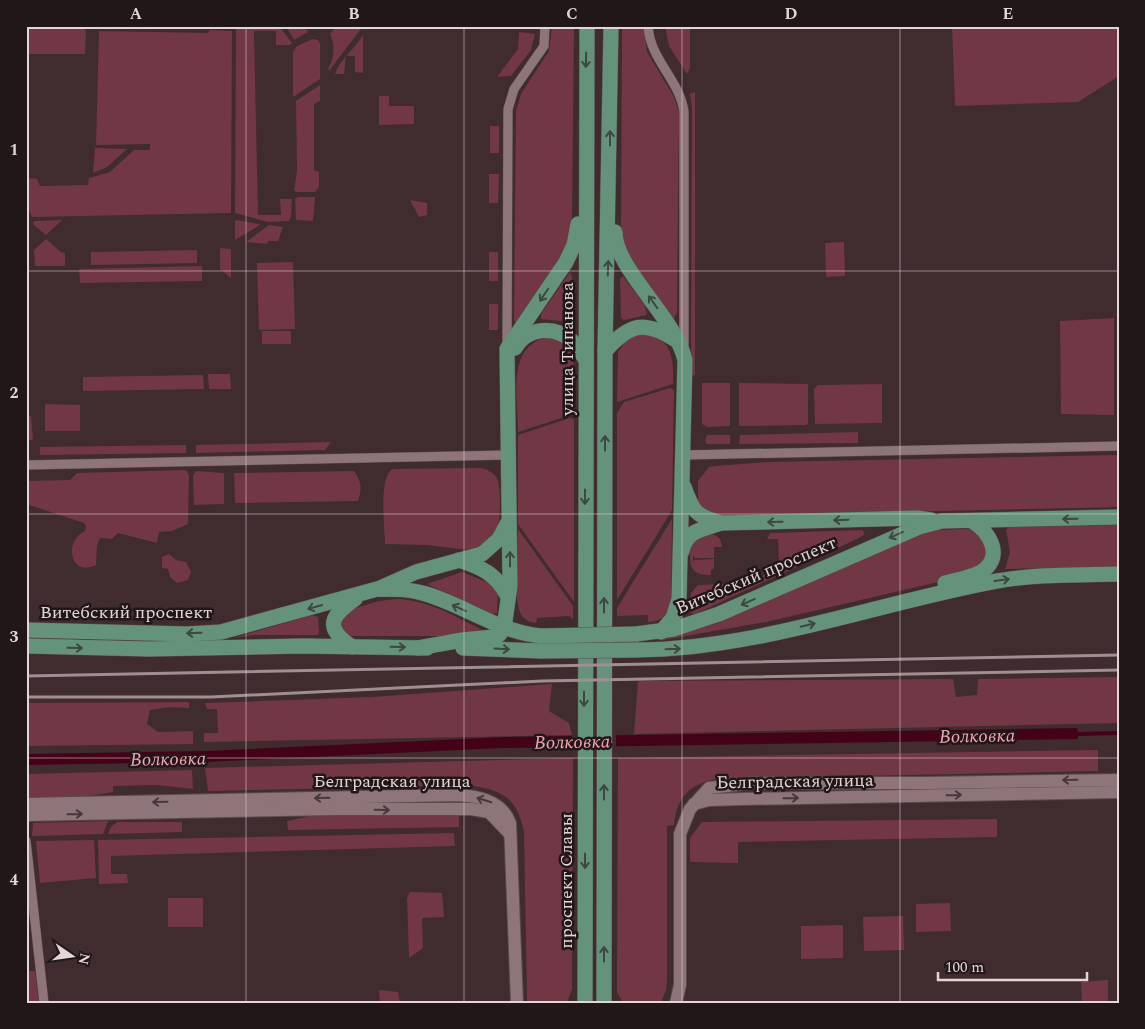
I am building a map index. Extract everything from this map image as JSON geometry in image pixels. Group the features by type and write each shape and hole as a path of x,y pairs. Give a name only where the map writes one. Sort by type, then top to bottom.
{"main road":[{"name":"улица Типанова","path":"584,725 587,26"},
{"path":"606,999 604,762 605,351 610,187 611,26"},
{"path":"418,648 462,640 493,638 499,635 504,628 507,595 510,586 510,550 507,524 508,356 566,262 574,245 578,228 578,198 585,187"},
{"path":"610,187 616,199 615,239 618,252 682,343 685,360 684,455 683,486 680,504 680,563 677,610 661,632"},
{"path":"605,351 626,332 639,327 654,328 682,343"},
{"path":"508,356 526,336 547,330 558,332 568,338 586,360"},
{"path":"683,486 696,513 703,518 721,524"},
{"path":"680,563 688,536 698,529 721,524 917,518 942,521"},
{"name":"Витебский проспект","path":"26,630 188,634 221,632 377,589 407,590 429,595 504,628 541,636 661,632 719,614 904,532 942,521 1119,518"},
{"path":"921,598 941,584 978,574 987,568 993,558 993,542 983,527 972,521"},
{"path":"377,589 416,572 488,550 500,539 507,524"},
{"path":"459,560 489,572 497,579 507,595"},
{"name":"Витебский проспект","path":"26,646 168,649 264,646 541,651 675,650 709,646 799,628 998,581 1119,574"},
{"path":"352,647 335,632 334,618 340,609 362,594"},
{"name":"проспект Славы","path":"583,999 584,725"}],"street":[{"path":"508,356 508,109 514,89 544,46 545,26"},
{"path":"648,26 650,43 679,92 684,112 682,343"},
{"path":"684,455 1119,446"},
{"path":"26,465 507,455"},
{"name":"Белградская улица","path":"694,804 709,788 738,784 1119,780"},
{"name":"Белградская улица","path":"694,804 709,800 742,799 1119,792"},
{"name":"Белградская улица","path":"26,804 466,796 489,801 500,807 506,814 511,835"},
{"path":"681,1003 680,838 684,819 694,804"},
{"name":"Белградская улица","path":"26,816 324,809 471,809 489,812 497,818 511,835"},
{"path":"511,835 516,1003"},
{"path":"26,841 44,1003"},
{"path":"676,1003 680,986"}],"shaded area":[{"path":"279,26 292,43 290,45 276,45 276,31 254,31 258,215 281,215 280,199 292,199 289,221 268,222 235,213 236,27"},
{"path":"286,26 304,26 308,32 294,40"},
{"path":"337,26 363,26 329,71 328,68 334,51 330,34"},
{"path":"552,26 574,26 572,222 565,250 517,324 514,321 516,111 521,94 549,51"},
{"path":"622,26 644,26 647,52 674,97 679,112 677,313 673,320 627,252 621,232"},
{"path":"665,26 690,26 690,68 687,74 669,46"},
{"path":"952,26 1119,26 1119,76 1078,102 955,106"},
{"path":"26,28 84,29 86,31 85,54 26,54"},
{"path":"210,30 232,31 231,213 32,217 26,203 26,178 37,179 40,186 88,185 89,178 110,172 134,150 150,150 150,144 96,145 99,31 208,33"},
{"path":"519,32 535,34 531,50 511,76 497,77 518,49"},
{"path":"363,35 363,73 355,72 355,56 346,56"},
{"path":"313,39 318,40 320,44 320,79 293,97 293,52 297,46"},
{"path":"346,56 344,74 335,74 340,64"},
{"path":"320,85 320,101 314,104 314,170 319,172 319,187 315,192 296,192 294,190 297,170 296,101"},
{"path":"695,92 695,375 691,376 692,107 690,94"},
{"path":"379,96 389,96 389,106 414,106 414,124 379,125"},
{"path":"490,126 499,126 499,153 490,153"},
{"path":"95,148 127,149 107,167 93,173"},
{"path":"489,174 499,174 498,203 489,203"},
{"path":"298,197 315,197 313,221 296,220 295,199"},
{"path":"410,200 427,203 427,215 419,217"},
{"path":"62,220 46,235 33,224 34,221"},
{"path":"235,221 260,225 235,240"},
{"path":"269,225 283,227 278,241 268,241 267,244 246,242"},
{"path":"46,239 61,252 65,253 65,266 35,266 34,250"},
{"path":"844,242 845,276 826,277 825,243"},
{"path":"220,248 231,249 231,278 220,269"},
{"path":"197,250 197,263 91,265 91,252"},
{"path":"489,252 498,252 498,281 489,281"},
{"path":"293,262 295,329 259,330 257,263"},
{"path":"202,266 202,281 80,283 79,269"},
{"path":"570,272 572,276 571,322 541,319 541,314"},
{"path":"623,276 645,306 647,315 624,320 621,318 620,279"},
{"path":"489,304 498,304 498,330 489,330"},
{"path":"1114,318 1114,415 1061,414 1060,321"},
{"path":"262,331 291,331 291,344 262,344"},
{"path":"639,334 650,335 664,343 671,356 673,365 673,384 617,402 618,352 627,339"},
{"path":"550,337 566,345 572,356 575,390 574,414 518,432 516,388 520,361 526,350 536,342"},
{"path":"208,374 230,374 231,389 209,389"},
{"path":"203,375 204,389 83,391 83,377"},
{"path":"702,383 730,383 730,426 708,427 702,424"},
{"path":"739,383 808,384 808,423 806,425 739,426"},
{"path":"882,384 882,423 815,424 814,389 818,385"},
{"path":"670,388 674,390 672,510 617,600 617,413 624,402"},
{"path":"45,404 80,405 80,431 45,431"},
{"path":"31,416 33,439 26,442 26,417"},
{"path":"570,418 574,419 574,602 518,524 518,435"},
{"path":"858,432 858,443 739,444 740,435"},
{"path":"707,435 730,435 730,444 707,444 705,441"},
{"path":"331,442 325,450 196,453 196,445"},
{"path":"186,445 186,453 40,455 40,447"},
{"path":"1119,455 1119,507 709,516 698,504 698,481 709,467 715,466 769,462"},
{"path":"480,468 488,470 493,474 497,478 499,485 500,508 498,525 495,535 490,540 471,550 427,545 385,544 384,493 388,474 392,469"},
{"path":"186,470 189,475 188,524 172,531 159,532 157,543 118,533 112,539 100,538 97,545 96,565 87,568 80,567 72,557 74,542 85,531 84,523 26,504 26,481 70,480 77,473"},
{"path":"196,471 224,473 224,504 194,505 193,476"},
{"path":"354,471 361,486 358,501 235,503 234,473"},
{"path":"672,519 671,607 662,618 652,622 648,622 648,615 617,616 617,608"},
{"path":"1119,525 1119,567 1005,569 1010,552 1006,530 1009,527"},
{"path":"518,529 573,606 573,619 569,616 537,618 536,623 528,621 521,615 517,593"},
{"path":"968,529 977,531 988,552 982,563 960,577 766,622 658,641 718,623 886,545 934,530"},
{"path":"863,530 864,535 857,539 695,614 690,613 691,593 698,585 751,583 767,573 781,573 782,568 788,568 788,564 779,563 778,539 767,539 770,533"},
{"path":"706,534 717,536 722,547 714,547 714,558 695,558 693,555 693,563 694,560 714,559 714,569 711,570 711,575 694,571 690,560 692,543"},
{"path":"169,554 176,560 186,562 191,572 188,580 177,583 170,577 168,569 162,568 162,557"},
{"path":"462,572 489,583 498,592 497,613 492,614 427,584"},
{"path":"396,599 420,602 442,610 486,632 486,636 349,636 337,628 349,610 379,601"},
{"path":"312,615 318,617 318,635 253,635 233,638"},
{"path":"1119,677 1119,723 634,734 638,681 953,679 956,697 977,695 978,679"},
{"path":"552,684 549,711 569,723 572,735 204,742 204,733 218,733 217,709 207,709 205,703 372,697"},
{"path":"189,702 189,708 169,707 150,710 147,724 158,732 193,731 193,744 26,746 26,703"},
{"path":"1098,750 1098,771 715,779 698,785 691,789 681,800 674,825 667,826 667,980 666,990 661,1003 623,1003 617,992 618,758"},
{"path":"573,758 572,989 567,1003 528,1003 527,1000 524,832 517,810 505,796 488,789 466,785 208,791 205,768"},
{"path":"192,770 193,789 157,785 113,786 113,792 88,796 26,798 26,774"},
{"path":"459,812 459,827 288,830 287,821 310,816"},
{"path":"997,819 997,837 738,842 738,863 690,862 690,838 702,822"},
{"path":"108,821 103,834 32,836 33,823"},
{"path":"117,822 182,822 182,832 108,834 111,827"},
{"path":"454,833 455,846 111,856 111,874 127,874 128,883 99,884 98,840"},
{"path":"94,840 96,878 40,883 36,841"},
{"path":"410,892 442,893 444,917 422,918 423,948 409,958 407,898"},
{"path":"168,898 203,898 203,927 168,927"},
{"path":"950,903 951,931 916,932 916,904"},
{"path":"903,916 904,950 864,951 863,917"},
{"path":"843,925 843,958 801,959 801,926"},
{"path":"26,971 35,971 39,1003 26,1003"},
{"path":"1108,980 1108,1003 1082,1003 1081,982"},
{"path":"379,990 398,992 400,1003 380,1003"}],"water":[{"name":"Волковка","path":"1077,728 1078,732 1119,731 1119,735 1078,736 1078,739 502,748 205,762 26,765 26,754 205,751 506,737"}],"pier":[{"path":"616,732 616,749 572,750 572,733"}],"railway":[{"path":"26,676 1119,655"},
{"path":"26,697 211,697 542,681 1119,670"}]}
